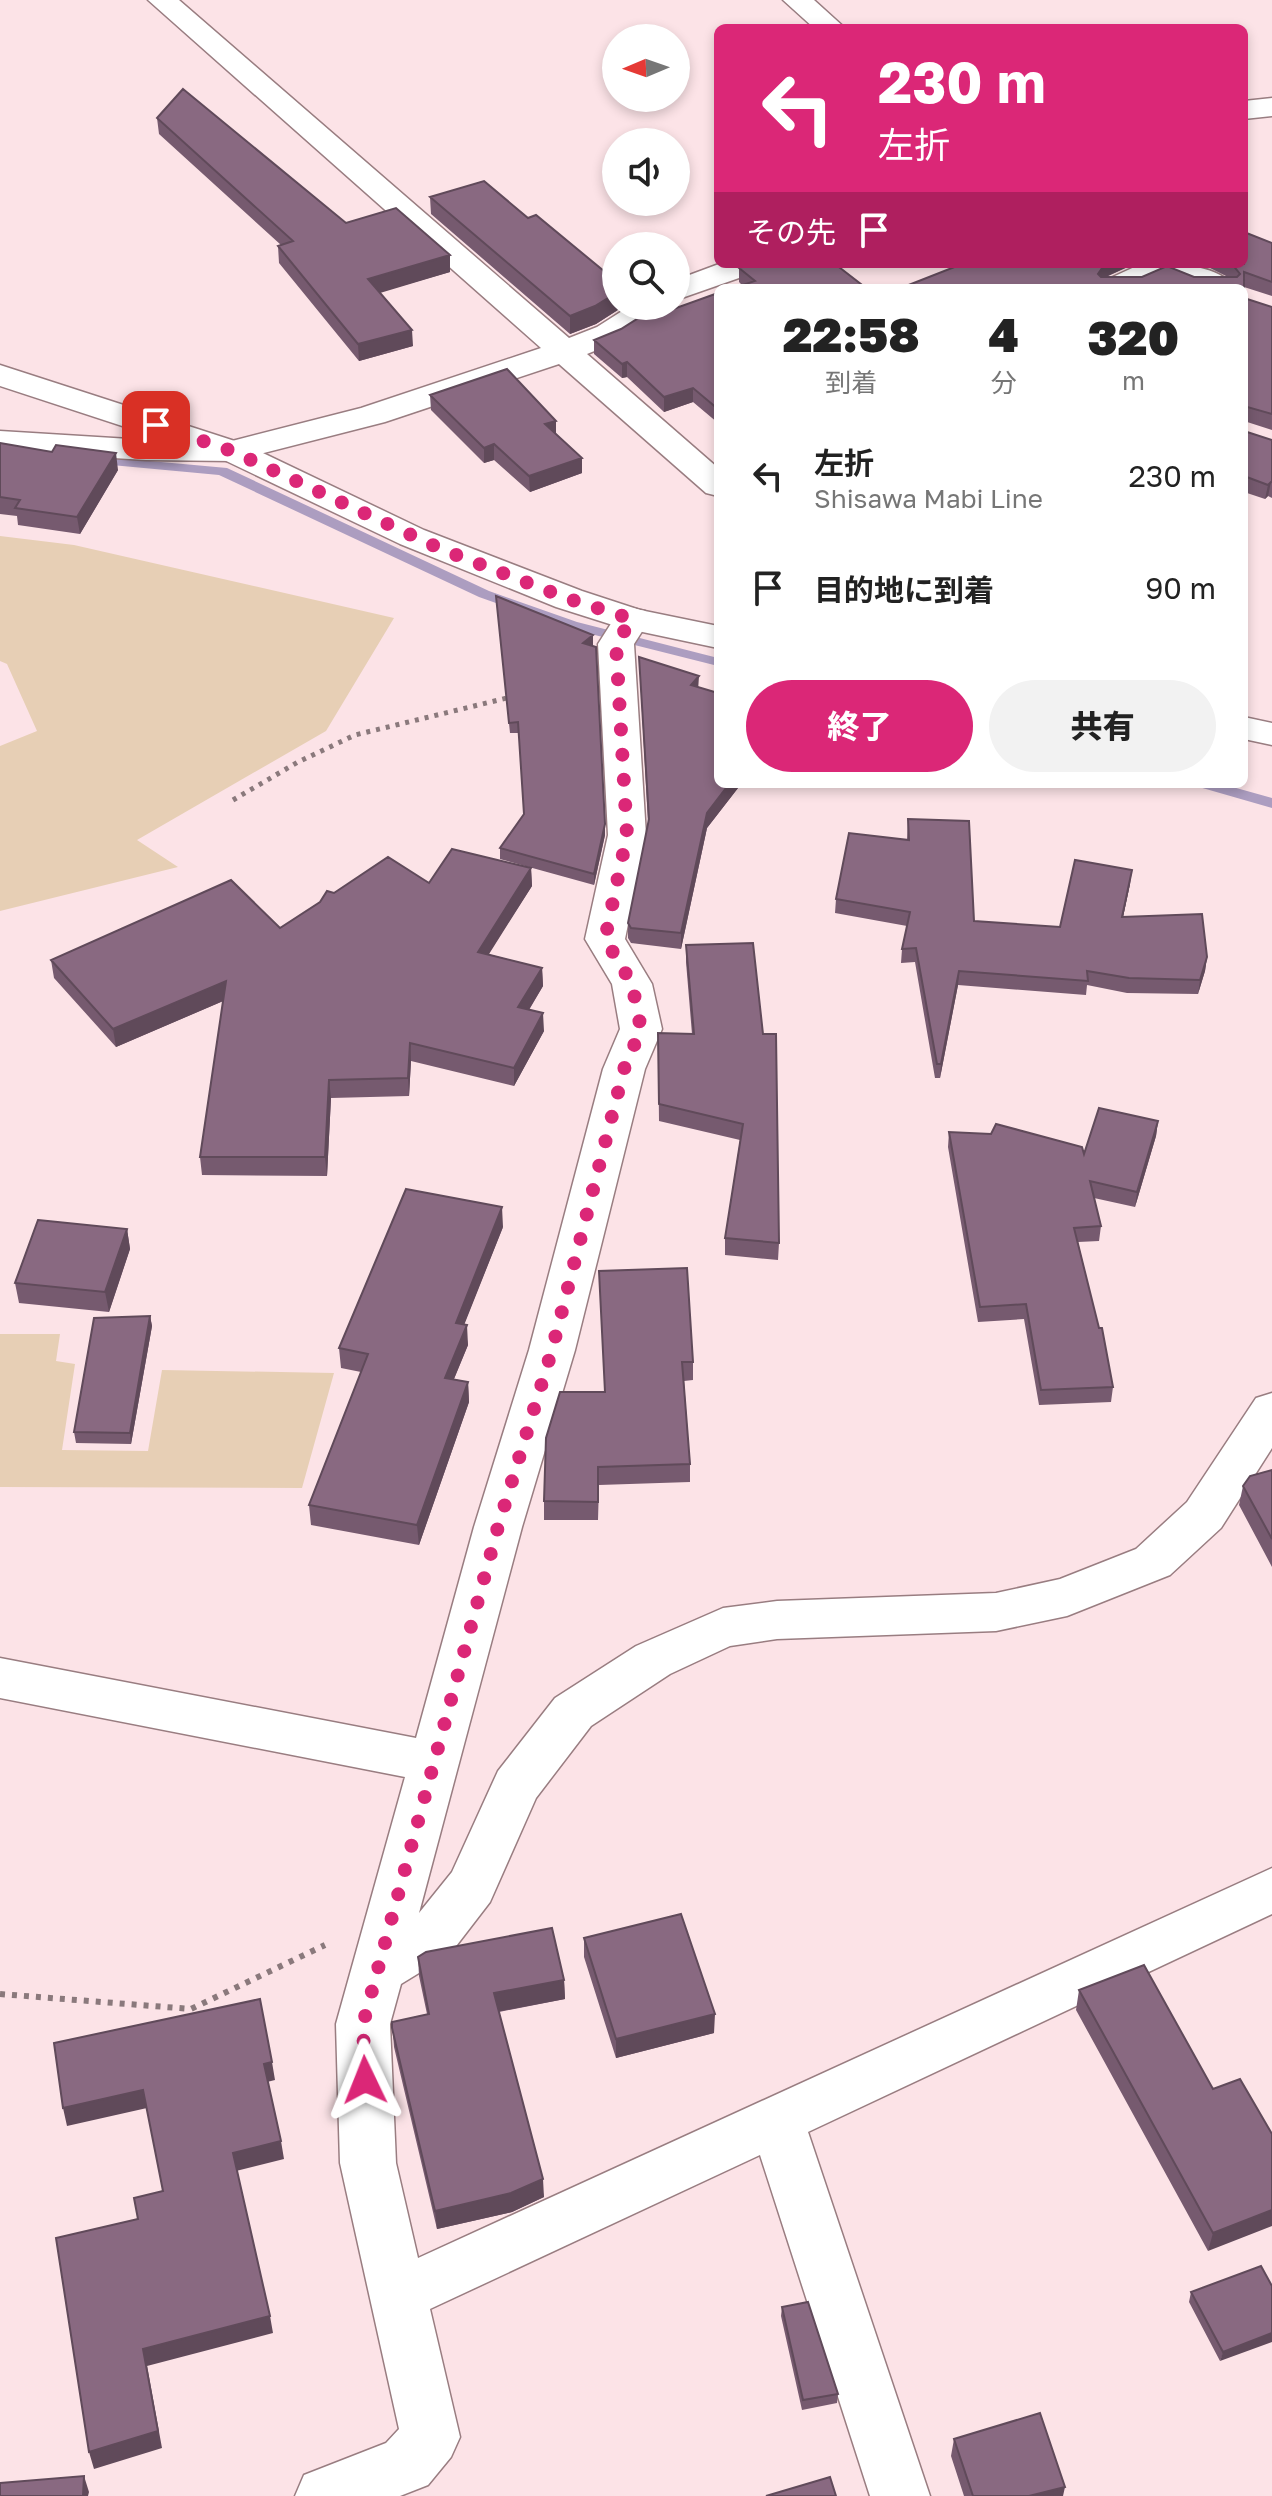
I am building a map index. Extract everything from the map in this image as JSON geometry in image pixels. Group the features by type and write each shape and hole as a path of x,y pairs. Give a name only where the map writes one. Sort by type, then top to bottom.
{"street":[{"path":"162,0 714,482"},
{"path":"797,0 826,24"},
{"path":"1248,110 1272,107"},
{"path":"690,286 737,268"},
{"path":"1124,284 1158,268"},
{"path":"1171,268 1209,284"},
{"path":"0,441 146,450 232,451 373,415 566,351 608,334 630,320"},
{"path":"0,375 232,451 412,537 569,599 624,632 714,637"},
{"path":"325,2496 407,2464 430,2437 368,2163 363,2024 498,1527 552,1350 624,1069 641,1029 632,984 605,939 627,835 624,632"},
{"path":"377,1970 431,1938 472,1886 516,1786 573,1712 653,1660 723,1628 777,1620 996,1612 1067,1597 1153,1562 1194,1525 1204,1515 1272,1410"},
{"path":"0,1678 434,1762"},
{"path":"399,2295 1272,1890"},
{"path":"776,2120 900,2496"}],"path":[{"path":"233,800 298,762 355,735 518,695"},
{"path":"0,1994 191,2009 349,1934 393,1908"}],"shaded area":[{"path":"0,536 74,545 394,618 326,731 137,840 178,867 0,911 0,746 37,731 7,664 0,661"},
{"path":"0,1334 60,1334 56,1361 75,1364 62,1450 148,1451 162,1370 334,1373 302,1488 0,1487"}],"building":[{"path":"183,89 346,223 396,208 450,255 368,279 412,330 358,344 278,246 293,241 157,118"},
{"path":"484,181 528,218 536,215 602,269 602,302 570,316 430,197"},
{"path":"1248,234 1272,243 1272,282 1244,272 1244,284 911,284 952,268 1102,268 1098,274 1101,277 1142,277 1162,268 1172,268 1194,277 1237,277 1240,274 1235,268 1248,268"},
{"path":"739,268 840,268 861,284 746,284 755,281"},
{"path":"714,294 714,406 693,388 664,397 627,362 622,364 594,340 635,320 690,320 690,303"},
{"path":"1248,299 1272,307 1272,414 1248,407"},
{"path":"507,369 556,421 545,424 582,458 529,476 494,444 484,448 430,395"},
{"path":"1248,432 1272,440 1272,482 1268,485 1248,478"},
{"path":"0,443 52,452 56,445 116,453 77,517 15,508 20,500 0,497"},
{"path":"496,596 593,635 583,643 596,647 605,824 594,874 500,848 524,814 518,722 509,723"},
{"path":"639,657 699,676 691,685 714,692 714,788 726,788 707,813 681,933 631,928 628,923 649,819"},
{"path":"908,819 969,821 974,921 1060,927 1075,860 1132,870 1122,917 1202,914 1207,957 1200,980 1129,978 1087,971 1088,981 959,971 941,1064 937,1064 916,948 902,949 910,912 836,899 849,833 909,840"},
{"path":"452,849 531,868 478,952 542,968 518,1007 543,1013 514,1068 410,1043 408,1078 329,1080 325,1157 200,1157 226,981 113,1029 51,960 231,880 280,928 320,902 327,891 334,893 388,857 429,883"},
{"path":"753,943 763,1034 776,1034 779,1243 725,1238 743,1124 659,1104 658,1033 694,1034 686,945"},
{"path":"1099,1108 1158,1121 1137,1192 1090,1181 1101,1226 1074,1228 1099,1328 1102,1328 1113,1387 1041,1390 1026,1304 980,1307 949,1132 991,1134 996,1124 1082,1147 1084,1154"},
{"path":"406,1189 502,1207 456,1323 467,1325 445,1378 468,1382 417,1525 309,1505 368,1354 339,1348"},
{"path":"38,1220 127,1229 105,1292 15,1283"},
{"path":"687,1268 693,1362 682,1362 690,1464 598,1467 598,1502 544,1501 546,1438 560,1392 605,1392 599,1271"},
{"path":"150,1316 130,1433 74,1432 94,1318"},
{"path":"1272,1470 1272,1539 1243,1486 1250,1476"},
{"path":"681,1914 715,2014 616,2039 584,1938"},
{"path":"552,1928 564,1980 494,1993 543,2179 511,2193 435,2211 392,2028 392,2022 429,2014 418,1957 426,1952"},
{"path":"1144,1965 1213,2089 1240,2079 1272,2134 1272,2210 1213,2233 1079,1990"},
{"path":"260,1999 272,2062 264,2064 281,2141 233,2153 270,2316 143,2349 158,2431 89,2452 56,2238 138,2219 134,2198 163,2191 143,2090 63,2108 54,2043"},
{"path":"1261,2266 1272,2286 1272,2333 1223,2352 1191,2292"},
{"path":"808,2302 838,2394 803,2400 782,2307"},
{"path":"1040,2413 1065,2487 1029,2496 973,2496 954,2439"},
{"path":"84,2476 83,2496 0,2496 0,2483"},
{"path":"830,2477 836,2496 766,2496"}],"waterway":[{"path":"95,460 222,471 484,594 572,625 714,661"},
{"path":"1218,788 1272,803"}],"route":[{"path":"156,425 232,451 441,549 569,599 632,619 616,644 627,835 605,939 632,984 641,1029 624,1069 552,1350 498,1527 393,1908 363,2024 365,2080"}]}
